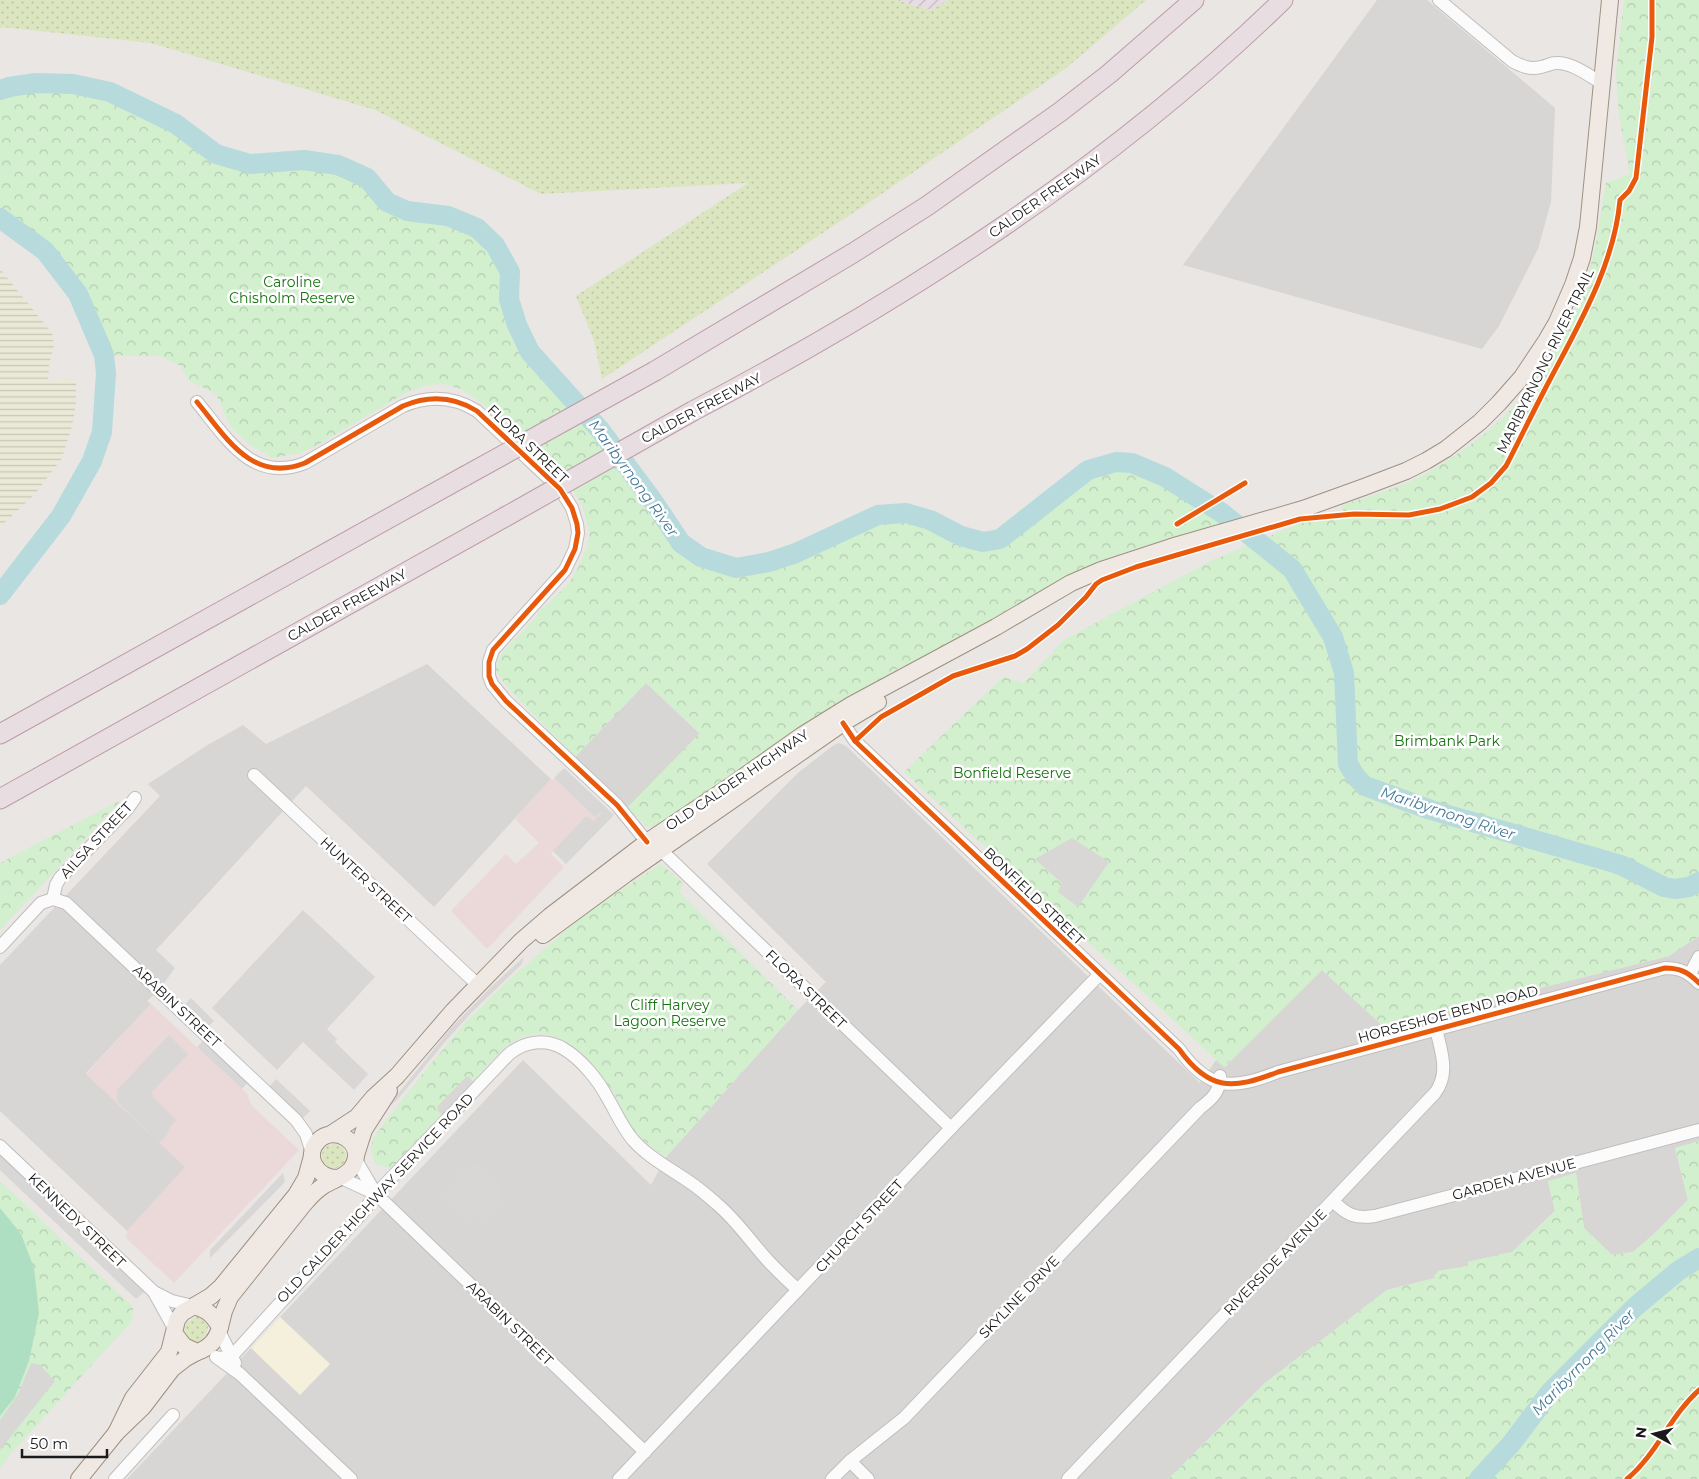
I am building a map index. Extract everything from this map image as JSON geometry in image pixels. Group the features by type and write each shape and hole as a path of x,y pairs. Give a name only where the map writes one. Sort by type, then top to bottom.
{"highway":[{"path":"0,734 655,371 853,253 927,206 1060,112 1110,74 1194,0"},
{"name":"CALDER FREEWAY","path":"0,799 693,411 769,371 936,271 1050,194 1119,143 1184,90 1248,34 1283,0"},
{"path":"1184,90 1290,0"}],"main road":[{"name":"OLD CALDER HIGHWAY","path":"329,1134 357,1117 373,1098 397,1076 441,1024 500,964 529,946 626,874 654,846 839,718 923,675 996,627 1071,583 1101,570 1171,547 1303,509 1389,479 1446,449 1480,422 1512,388 1533,361 1561,314 1582,258 1588,227 1610,0"},
{"name":"OLD CALDER HIGHWAY","path":"356,1157 364,1130 384,1101 397,1076"},
{"path":"79,1479 116,1433 143,1407 172,1369 186,1358 213,1343 226,1304 313,1193 350,1171 356,1157 355,1149 348,1139 337,1134 329,1134 316,1144 306,1178 296,1195 221,1287 211,1296 179,1316 169,1352 133,1398 116,1433"},
{"path":"312,1154 318,1170 327,1176 338,1177"},
{"path":"194,1306 210,1312 219,1329"},
{"path":"174,1332 184,1346 198,1352"}],"street":[{"path":"1439,0 1512,61 1526,67 1536,68 1556,63 1566,64 1602,83"},
{"name":"FLORA STREET","path":"197,402 232,446 246,458 263,466 280,468 305,463 403,406 416,401 438,398 454,400 477,410 555,484 569,501 576,516 578,533 573,557 561,575 497,644 489,662 489,676 492,684 506,701 617,805 654,846 951,1128"},
{"name":"BONFIELD STREET","path":"839,718 856,741 1179,1049 1218,1080"},
{"name":"HUNTER STREET","path":"254,775 478,985"},
{"name":"AILSA STREET","path":"53,899 56,885 60,878 128,808 135,798"},
{"path":"0,947 41,903 53,899"},
{"name":"ARABIN STREET","path":"53,899 66,904 296,1120 306,1134 312,1154"},
{"name":"HORSESHOE BEND ROAD","path":"1218,1080 1241,1083 1260,1079 1278,1072 1665,968 1682,970 1694,978 1699,956"},
{"name":"CHURCH STREET","path":"619,1479 951,1128 1100,974"},
{"name":"RIVERSIDE AVENUE","path":"1068,1479 1440,1087 1444,1068 1436,1029"},
{"name":"OLD CALDER HIGHWAY SERVICE ROAD","path":"224,1357 512,1052 523,1045 537,1042 557,1046 566,1050 575,1058 599,1083 621,1124 633,1140 660,1163 696,1187 719,1206 734,1220 773,1266 798,1290"},
{"name":"SKYLINE DRIVE","path":"832,1479 850,1461 904,1418 1200,1108 1218,1080"},
{"name":"ARABIN STREET","path":"296,1120 314,1130 329,1134"},
{"name":"GARDEN AVENUE","path":"1333,1201 1349,1215 1365,1218 1699,1130"},
{"name":"KENNEDY STREET","path":"0,1146 154,1292 172,1301 194,1306"},
{"name":"ARABIN STREET","path":"356,1157 376,1194 645,1452"},
{"name":"ARABIN STREET","path":"338,1177 376,1194"},
{"name":"KENNEDY STREET","path":"154,1292 174,1332"},
{"path":"219,1329 224,1357 351,1479"},
{"path":"198,1352 224,1357"},
{"path":"115,1479 173,1415"},
{"path":"850,1461 868,1479"}],"shaded area":[{"path":"896,0 948,0 931,10"},
{"path":"1377,0 1427,0 1555,108 1551,202 1538,249 1499,326 1482,349 1183,265"},
{"path":"0,269 52,333 54,346 49,364 48,381 76,379 76,403 72,426 62,458 34,495 0,527"},
{"path":"427,664 551,779 434,907 306,786 156,950 175,968 158,991 147,1001 151,1004 86,1073 186,1167 127,1231 0,1111 0,965 160,796 148,784 206,746 243,725 266,744"},
{"path":"646,683 700,734 627,808 575,757"},
{"path":"839,743 846,746 1200,1083 1216,1060 1225,1067 1322,970 1384,1027 1669,956 1699,936 1699,1141 1675,1148 1688,1200 1633,1252 1612,1255 1584,1228 1576,1173 1548,1181 1555,1211 1512,1252 1468,1262 1469,1266 1438,1271 1435,1278 1387,1290 1265,1383 1168,1479 127,1479 523,1060 651,1185 666,1157 798,1010 826,982 707,864 799,772"},
{"path":"564,768 614,815 566,864 553,851 586,816 594,821 602,811 595,817 554,778"},
{"path":"554,778 595,817 603,812 594,821 586,816 553,851 551,854 564,867 487,949 451,911 506,854 516,864 539,843 515,819"},
{"path":"1072,838 1109,862 1078,907 1058,892 1062,883 1035,859"},
{"path":"303,910 375,977 327,1029 337,1039 335,1042 368,1074 354,1090 303,1042 277,1070 212,1008"},
{"path":"524,957 521,965 471,1013 397,1100 385,1110 451,1028 491,987"},
{"path":"191,998 214,1021 208,1027 184,1005"},
{"path":"151,1004 247,1094 252,1106 299,1150 174,1283 126,1238 127,1231 185,1167 86,1074"},
{"path":"169,1035 188,1054 152,1092 153,1097 176,1120 159,1143 117,1101 117,1090"},
{"path":"204,1040 248,1082 242,1089 197,1047"},
{"path":"468,1076 474,1082 443,1115 437,1110 438,1106"},
{"path":"276,1079 310,1111 303,1118 270,1086"},
{"path":"0,1154 145,1291 136,1299 0,1170"},
{"path":"475,1162 503,1189 497,1195 503,1201 484,1221 478,1215 472,1222 442,1193 468,1165 470,1167"},
{"path":"283,1173 285,1182 210,1258 210,1250"},
{"path":"280,1317 330,1364 300,1395 251,1348"},
{"path":"31,1363 40,1365 55,1381 0,1450 0,1420 18,1394"}],"green space":[{"path":"0,0 896,0 931,10 948,0 1146,0 1065,69 874,199 602,379 594,341 576,296 748,183 541,194 375,110 151,43 2,27 0,29"},
{"name":"Brimbank Park","path":"1624,0 1699,0 1699,936 1669,956 1384,1027 1322,970 1224,1067 904,772 1003,677 1024,683 1064,640 1211,561 1303,522 1344,512 1341,505 1392,489 1423,475 1466,448 1516,404 1547,362 1579,299 1592,259 1606,183 1630,174 1619,115 1616,72"},
{"name":"Caroline Chisholm Reserve","path":"36,83 73,84 110,92 176,124 216,154 250,164 304,160 338,165 367,178 387,203 407,211 448,216 477,228 495,245 510,272 509,299 517,325 530,352 601,431 653,501 681,543 701,557 736,568 769,562 796,553 878,515 906,513 930,520 961,536 983,542 1000,539 1088,470 1116,462 1132,463 1165,477 1231,520 1113,556 1057,581 920,661 904,665 821,714 654,827 647,826 627,808 700,733 646,683 575,757 507,687 496,670 497,662 502,653 536,618 541,608 545,607 569,583 587,548 590,533 582,504 559,471 526,435 461,389 443,384 427,385 407,392 314,447 300,453 272,458 249,444 230,426 216,394 188,380 181,366 160,356 104,355 78,294 45,251 0,218 0,90"},
{"path":"121,800 0,930 0,863"},
{"name":"Cliff Harvey Lagoon Reserve","path":"661,864 684,884 679,891 681,894 798,1010 666,1157 646,1142 633,1129 608,1084 587,1058 574,1047 546,1034 530,1035 508,1045 474,1081 468,1076 437,1110 442,1114 391,1168 375,1164 371,1150 373,1139 425,1071 466,1022 510,979 587,912"},
{"path":"1699,1141 1699,1479 1168,1479 1265,1383 1387,1290 1435,1278 1434,1275 1438,1274 1438,1271 1468,1266 1468,1262 1512,1252 1555,1211 1548,1181 1576,1173 1584,1228 1612,1255 1633,1252 1688,1200 1675,1148"},
{"path":"334,1144 339,1145 345,1151 345,1161 339,1167 334,1168 329,1167 323,1161 322,1156 323,1151 329,1145"},
{"path":"0,1181 133,1307 132,1321 14,1450 0,1468"},
{"path":"0,1208 21,1234 34,1268 39,1313 29,1361 15,1397 0,1416"},
{"path":"200,1316 208,1323 208,1327 203,1339 196,1343 188,1340 184,1329 192,1319"}],"waterway":[{"name":"Maribyrnong River","path":"0,90 36,83 73,84 110,92 176,124 216,154 250,164 304,160 338,165 367,178 387,202 407,211 448,216 477,228 495,245 510,272 509,299 517,325 530,352 601,431 653,501 681,543 701,557 736,568 769,562 796,553 878,515 906,513 930,520 961,536 983,542 1000,539 1088,470 1116,462 1132,463 1165,477 1222,513 1292,569 1333,637 1344,673 1348,764 1356,777 1365,786 1431,810 1621,865 1664,887 1675,889 1689,887 1699,882"},
{"name":"Maribyrnong River","path":"0,218 45,251 78,294 104,355 106,373 102,432 92,461 61,516 0,595"},
{"name":"Maribyrnong River","path":"1479,1479 1511,1444 1551,1391 1635,1307 1678,1271 1699,1258"}],"cycle path":[{"name":"MARIBYRNONG RIVER TRAIL","path":"855,741 881,717 953,676 1015,656 1027,649 1058,625 1102,580 1136,567 1300,519 1354,514 1409,515 1440,509 1472,497 1491,483 1506,466 1580,322 1610,250 1620,200 1629,191 1636,178 1652,37 1652,0"},
{"path":"197,402 242,454 255,462 270,467 286,468 305,463 413,402 432,399 459,402 477,411 560,489 572,508 577,524 578,533 575,549 565,570 493,650 489,662 489,676 492,684 506,701 617,805 647,842"},
{"path":"1177,524 1245,483"},
{"path":"843,723 855,741 1179,1049 1190,1063 1201,1073 1222,1083 1247,1082 1665,968 1684,971 1699,983"},
{"path":"1627,1479 1647,1458 1680,1411 1699,1390"}],"park label":[{"name":"Bonfield Reserve","path":"1012,773"}]}
